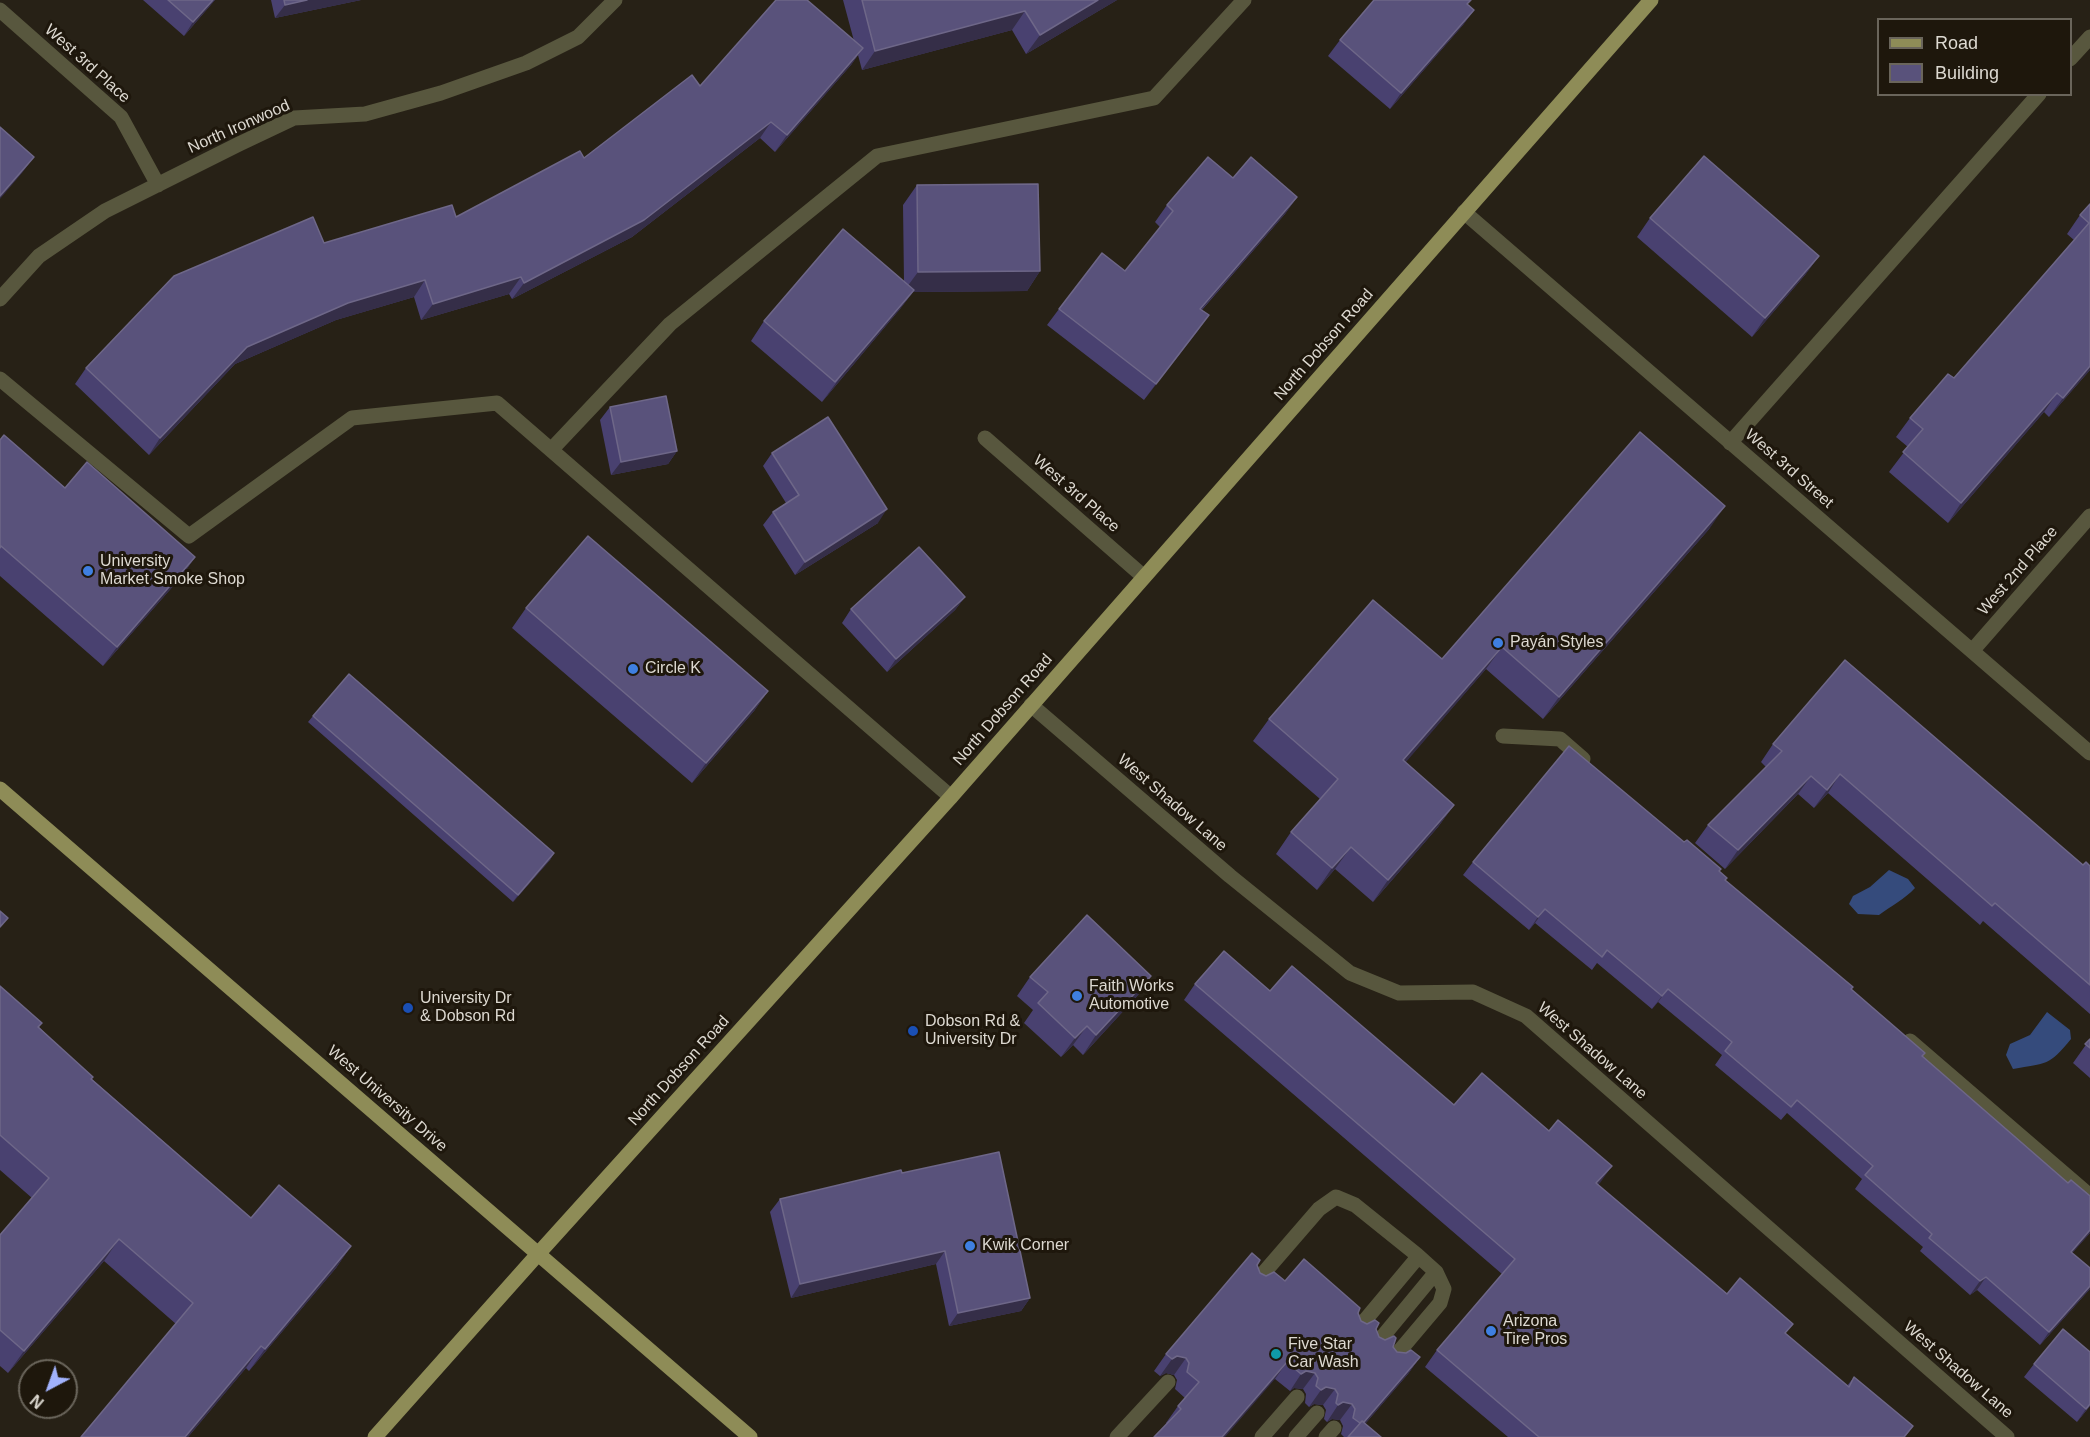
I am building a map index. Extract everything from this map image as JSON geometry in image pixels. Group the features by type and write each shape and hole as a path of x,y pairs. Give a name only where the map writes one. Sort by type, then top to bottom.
{"main road":[{"name":"North Dobson Road","path":"375,1437 951,797 1651,0"},
{"name":"West University Drive","path":"0,789 750,1437"}],"street":[{"name":"North Ironwood","path":"0,299 39,256 105,211 294,118 364,114 441,93 526,63 578,37 615,0"},
{"path":"551,450 670,324 877,156 1154,98 1244,0"},
{"name":"West 3rd Place","path":"0,10 121,117 158,185"},
{"path":"2072,57 2090,37"},
{"path":"1730,443 2037,96"},
{"name":"West 3rd Street","path":"1464,212 2090,753"},
{"path":"0,379 189,536 352,418 497,402 951,797"},
{"name":"West 3rd Place","path":"985,438 1144,577"},
{"name":"West 2nd Place","path":"1972,651 2090,516"},
{"name":"West Shadow Lane","path":"1031,705 1230,876 1350,973 1399,993 1473,992 1526,1016 2007,1437"},
{"path":"1503,736 1560,739 1594,769"},
{"path":"1903,1035 2090,1196"},
{"path":"1255,1283 1319,1209 1336,1197 1355,1204 1436,1272 1444,1289 1440,1303 1391,1360"},
{"path":"1356,1331 1418,1257"},
{"path":"1374,1347 1436,1272"},
{"path":"1117,1437 1168,1382"},
{"path":"1262,1437 1297,1397"},
{"path":"1296,1437 1317,1413"}],"water":[{"path":"1889,870 1908,879 1915,888 1879,915 1858,914 1849,904 1853,896 1870,887"},
{"path":"2047,1012 2070,1030 2071,1039 2047,1062 2013,1069 2006,1055 2010,1044 2030,1035"}],"building":[{"path":"168,0 213,0 193,22"},
{"path":"284,0 307,0 285,5"},
{"path":"776,0 807,0 863,48 787,135 771,122 644,220 524,283 521,277 433,304 425,280 348,303 247,347 160,438 86,368 174,276 313,217 324,243 452,205 456,217 580,151 584,158 692,75 700,86"},
{"path":"862,0 1098,0 1040,35 1025,11 875,51"},
{"path":"1374,0 1471,0 1467,4 1474,10 1401,93 1340,40"},
{"path":"0,127 34,157 0,196"},
{"path":"1704,156 1819,256 1765,318 1650,218"},
{"path":"1208,157 1233,178 1251,157 1297,197 1200,309 1209,315 1156,384 1059,309 1102,253 1125,271 1173,211 1167,205"},
{"path":"1038,184 1040,271 918,272 917,185"},
{"path":"2090,204 2090,366 2063,398 2057,393 1961,503 1903,452 1923,429 1910,418 1948,374 1954,378 2089,223 2080,215"},
{"path":"843,229 914,290 835,382 764,321"},
{"path":"666,396 677,451 621,462 610,407"},
{"path":"828,417 887,509 805,562 773,512 799,495 772,453"},
{"path":"1640,432 1725,506 1559,697 1502,647 1403,760 1454,805 1388,880 1351,847 1332,868 1291,832 1338,779 1269,719 1373,600 1442,659"},
{"name":"University Market Smoke Shop","path":"4,435 65,488 87,462 195,557 117,647 1,546 0,548 0,440"},
{"name":"Circle K","path":"588,536 768,691 706,763 526,608"},
{"path":"919,547 965,597 896,659 851,609"},
{"path":"1845,660 2083,865 2086,862 2090,866 2090,985 1995,903 1992,906 1840,774 1827,790 1811,776 1738,850 1708,825 1782,751 1773,744"},
{"path":"349,674 554,853 518,895 313,716"},
{"path":"1569,746 1684,842 1687,840 1721,869 1719,871 1727,878 1725,880 1853,987 1851,989 1925,1053 1922,1056 2068,1183 2071,1180 2090,1196 2090,1230 2071,1252 2090,1268 2090,1286 2049,1332 1986,1277 1980,1281 1929,1238 1932,1234 1865,1175 1873,1166 1797,1100 1791,1107 1725,1051 1732,1042 1668,989 1662,996 1607,950 1602,957 1545,909 1538,917 1473,862"},
{"path":"0,911 8,918 0,927"},
{"name":"Faith Works Automotive","path":"1087,915 1151,976 1096,1035 1087,1026 1075,1038 1038,1003 1048,992 1030,977"},
{"path":"1224,951 1270,991 1292,966 1454,1105 1482,1073 1549,1131 1558,1120 1612,1166 1596,1183 1727,1294 1740,1278 1793,1324 1785,1333 1849,1387 1854,1377 1913,1426 1904,1437 1539,1437 1437,1350 1515,1259 1195,984"},
{"path":"0,986 42,1023 38,1027 93,1077 91,1079 251,1218 279,1185 351,1246 265,1349 261,1346 185,1437 81,1437 193,1303 119,1239 24,1351 0,1330 0,1235 49,1178 0,1135"},
{"path":"999,1152 1030,1298 958,1313 945,1251 800,1284 780,1199 901,1170 902,1173"},
{"name":"Five Star Car Wash","path":"1252,1253 1260,1260 1257,1265 1260,1273 1266,1276 1274,1272 1285,1281 1304,1259 1360,1308 1358,1313 1361,1321 1367,1324 1375,1320 1379,1323 1376,1329 1379,1337 1385,1340 1394,1336 1396,1338 1393,1347 1397,1352 1406,1353 1411,1350 1420,1357 1364,1422 1360,1423 1353,1418 1355,1409 1352,1404 1343,1402 1338,1405 1336,1403 1338,1394 1335,1389 1326,1387 1321,1390 1316,1386 1318,1378 1315,1373 1306,1371 1301,1374 1287,1362 1222,1437 1154,1437 1181,1409 1178,1406 1199,1382 1187,1372 1189,1363 1186,1358 1177,1356 1172,1359 1166,1354"},
{"path":"2063,1329 2090,1352 2090,1404 2086,1409 2034,1364"},
{"path":"1362,1421 1381,1437 1348,1437"}],"place":[{"name":"University Market Smoke Shop","path":"88,571"},
{"name":"Payán Styles","path":"1498,643"},
{"name":"Circle K","path":"633,669"},
{"name":"Faith Works Automotive","path":"1077,996"},
{"name":"University Dr & Dobson Rd","path":"408,1008"},
{"name":"Dobson Rd & University Dr","path":"913,1031"},
{"name":"Kwik Corner","path":"970,1246"},
{"name":"Arizona Tire Pros","path":"1491,1331"},
{"name":"Five Star Car Wash","path":"1276,1354"}]}
